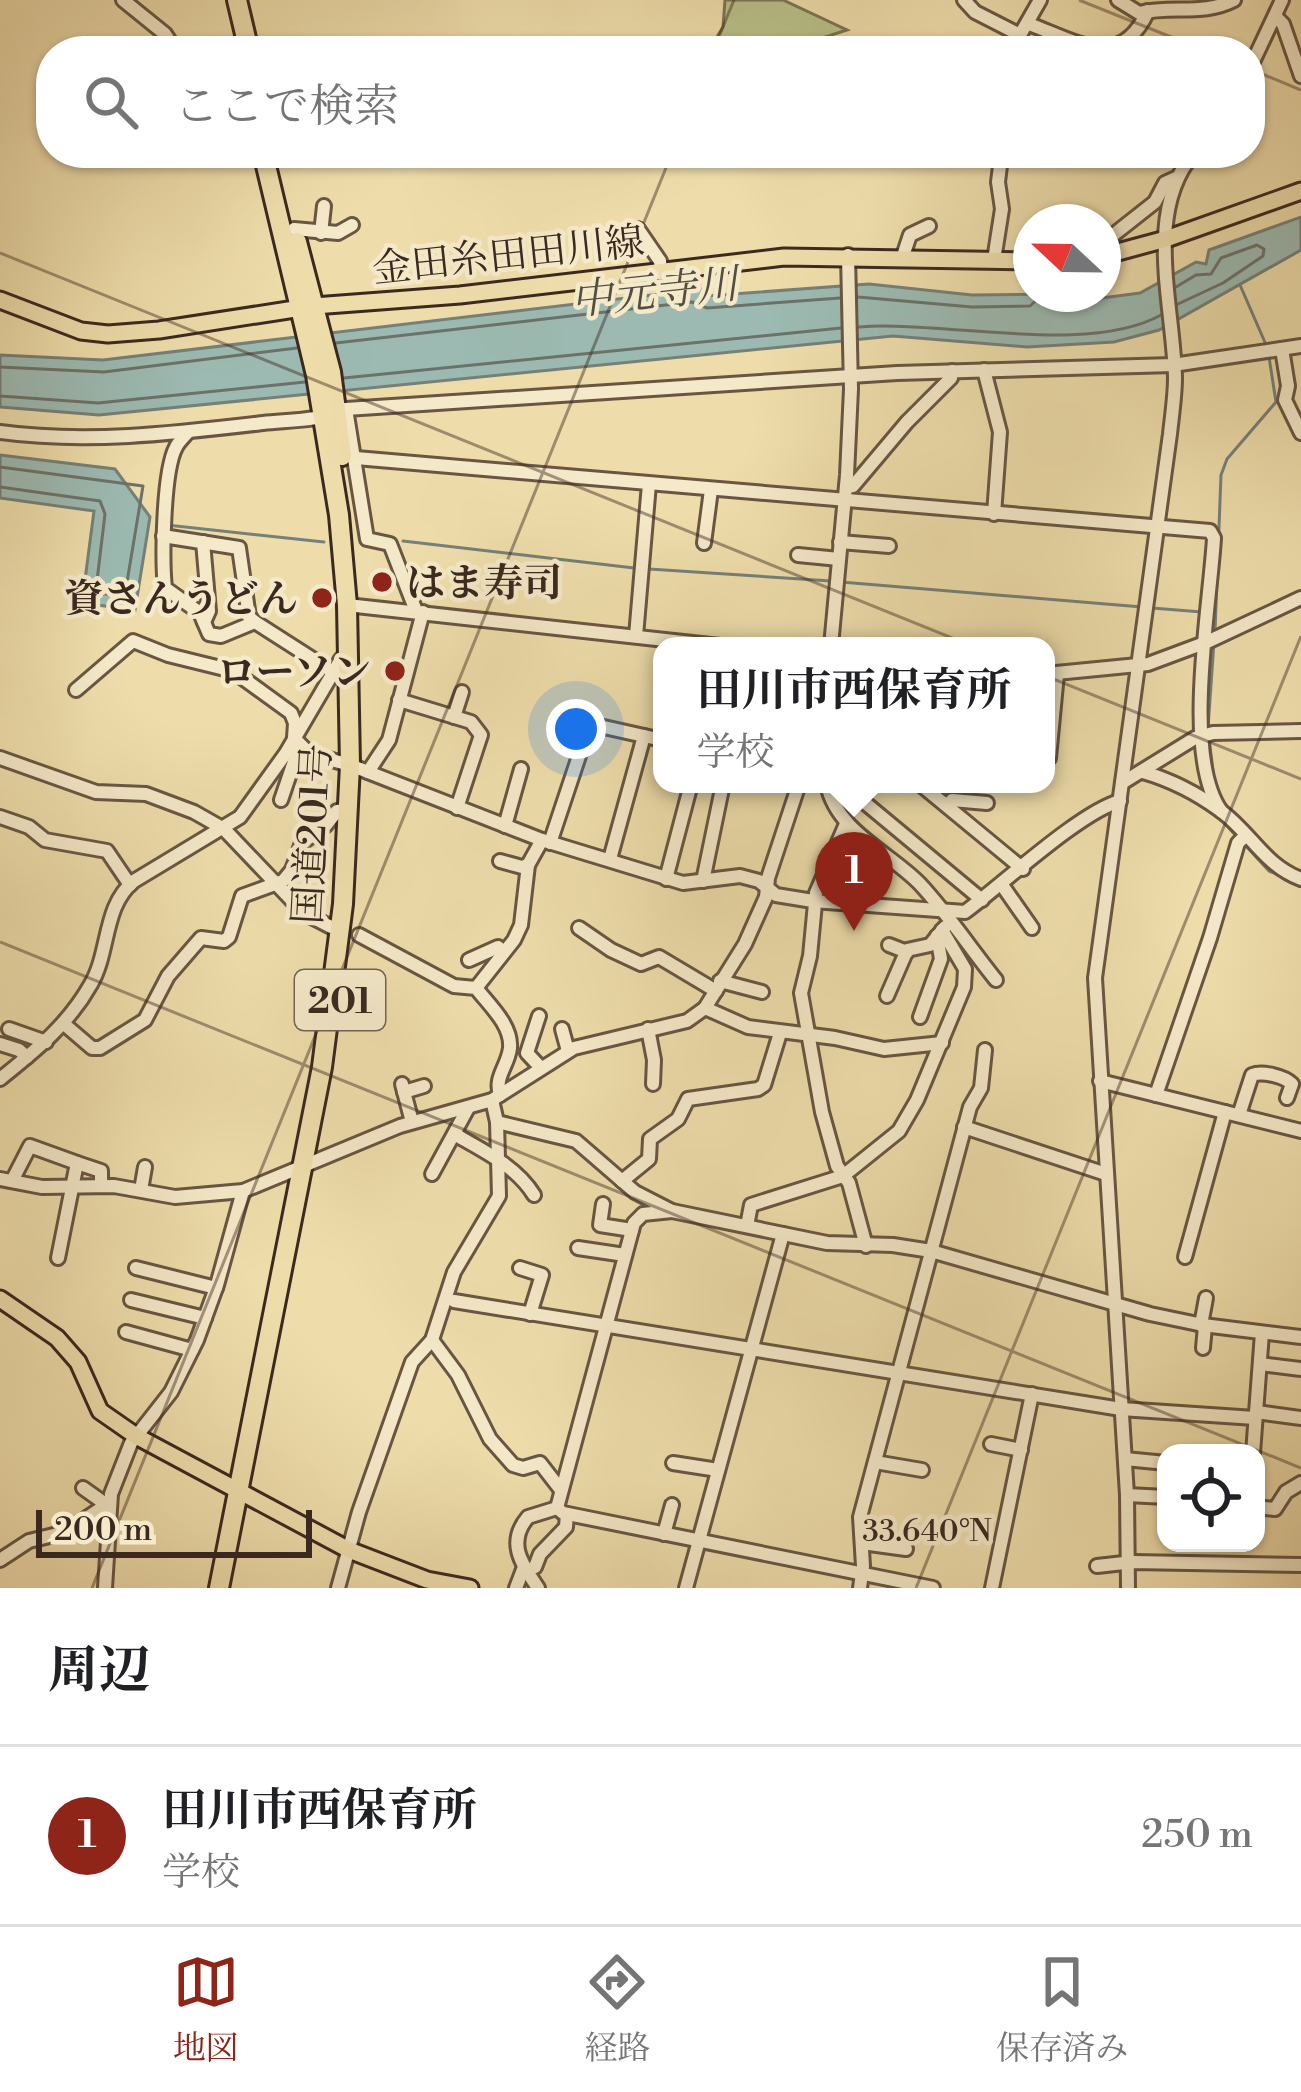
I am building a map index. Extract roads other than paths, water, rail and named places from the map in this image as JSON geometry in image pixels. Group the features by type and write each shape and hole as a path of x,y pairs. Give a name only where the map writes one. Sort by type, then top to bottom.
{"highway":[{"path":"227,0 235,36"},
{"path":"237,0 245,36"},
{"name":"国道201号","path":"266,168 310,317"},
{"name":"国道201号","path":"278,168 332,410 353,605 359,769 353,906 331,1069 305,1167"},
{"name":"国道201号","path":"229,1588 335,980 347,810 359,769 350,653 353,605"},
{"name":"国道201号","path":"219,1588 243,1491"}],"main road":[{"path":"1121,252 1166,243 1301,191"},
{"name":"金田糸田田川線","path":"0,300 81,331 108,334 310,317 784,257 848,262 903,256 1013,261"},
{"path":"0,1300 57,1338 78,1363 100,1411 136,1436 349,1550 428,1580 470,1588"}],"street":[{"path":"123,0 166,36"},
{"path":"964,0 975,12 1020,35 1040,0"},
{"path":"1118,0 1139,13 1162,8 1212,11 1234,0"},
{"path":"1265,37 1282,0"},
{"path":"1130,36 1148,10"},
{"path":"1275,16 1283,24 1301,76"},
{"path":"1029,24 1062,36"},
{"path":"994,260 1002,209 1000,168"},
{"path":"1128,1588 1127,1495 1096,961 1170,434 1173,362 1166,243 1176,178 1183,168"},
{"path":"1121,229 1155,202 1165,183 1176,178"},
{"path":"321,232 324,206"},
{"path":"294,229 338,233 352,225"},
{"path":"903,256 910,235 929,226"},
{"path":"638,229 660,261 661,271"},
{"path":"832,637 845,494 848,262"},
{"path":"0,432 95,436 188,432 332,410 850,373 1173,362 1301,346"},
{"path":"1282,349 1288,386 1285,400 1301,433"},
{"path":"984,370 1000,432 994,514"},
{"path":"845,494 951,378 952,371"},
{"path":"332,410 356,458 367,539 390,544 420,612 389,740 359,769"},
{"path":"188,432 176,446 163,536 165,588 194,608 209,634 221,636 255,622"},
{"path":"356,458 711,490 845,494 994,514 1210,531 1214,538 1201,737 1212,797 1273,866 1301,879"},
{"path":"636,636 649,484"},
{"path":"702,543 711,490"},
{"path":"163,536 239,548 249,617 333,672"},
{"path":"203,542 209,611 204,622"},
{"path":"840,542 889,546"},
{"path":"798,554 838,559"},
{"path":"1055,674 1139,664 1207,642 1301,598"},
{"path":"353,605 653,638"},
{"path":"76,690 133,641 233,671 291,712 297,743 281,800"},
{"path":"0,1078 64,1024 97,972 115,905 130,885 240,817 297,743 333,672 350,653"},
{"path":"454,717 462,692"},
{"path":"399,700 471,722 482,735 457,808"},
{"path":"476,988 521,925 528,865 546,841 588,729 595,725 653,738"},
{"path":"1123,783 1201,737 1301,731"},
{"path":"610,859 644,736"},
{"path":"297,743 330,761 505,826 666,879 683,883 740,876 776,895 965,912 1106,805 1120,801"},
{"path":"0,758 96,792 164,799 224,829 304,913 331,927"},
{"path":"505,826 520,769"},
{"path":"1143,772 1171,780 1222,811"},
{"path":"666,879 689,793"},
{"path":"703,881 721,793"},
{"path":"101,1186 101,1171 30,1146 6,1180 175,1197 243,1191 412,1123 496,1098 568,1052 687,1021 705,1008 746,944 796,793"},
{"path":"829,793 846,824 916,880 939,907 941,959 920,1017"},
{"path":"865,793 864,802 982,900"},
{"path":"931,793 1023,868"},
{"path":"946,806 952,800 987,803"},
{"path":"64,1024 92,1048 137,1028 168,976 201,938 224,941 234,927 242,896 283,881 302,843 337,811 347,810"},
{"path":"0,817 29,827 45,840 107,851 130,885"},
{"path":"846,824 816,901 801,993 822,1112 866,1246"},
{"path":"1156,1095 1238,843 1246,835"},
{"path":"500,861 528,865"},
{"path":"1002,885 1032,928"},
{"path":"580,928 641,964 658,957 718,986 762,992"},
{"path":"889,945 907,952 930,945 942,929"},
{"path":"942,929 996,980"},
{"path":"746,1226 751,1205 843,1176 899,1131 942,1043 965,979 942,929"},
{"path":"359,935 454,986 476,988 504,1023 510,1042 496,1098 499,1196 454,1272 434,1343 458,1375 490,1439 513,1465 523,1468 540,1463 561,1490"},
{"path":"470,960 498,947 504,952"},
{"path":"887,996 907,952"},
{"path":"705,1008 748,1027 884,1049 942,1043"},
{"path":"539,1016 527,1053 542,1068"},
{"path":"9,1029 46,1042"},
{"path":"562,1029 568,1052"},
{"path":"648,1029 653,1084"},
{"path":"622,1181 649,1159 650,1139 678,1118 688,1099 764,1085 780,1033"},
{"path":"0,1044 28,1057"},
{"path":"861,1581 860,1516 964,1127 982,1088 985,1050"},
{"path":"1185,1257 1232,1114 1252,1075 1258,1072 1288,1080 1292,1084 1287,1098"},
{"path":"1100,1082 1301,1131"},
{"path":"412,1123 403,1088 424,1086"},
{"path":"432,1174 468,1108"},
{"path":"497,1122 576,1141 622,1181 672,1211"},
{"path":"964,1127 1106,1174"},
{"path":"456,1135 498,1159 534,1196"},
{"path":"58,1258 77,1163"},
{"path":"141,1190 145,1167"},
{"path":"105,1588 107,1503 136,1436 171,1393 192,1350 216,1288 243,1191"},
{"path":"603,1204 600,1226 632,1230"},
{"path":"516,1588 566,1527 561,1490 632,1230 643,1214 672,1211 783,1234 932,1251 1203,1325 1301,1337"},
{"path":"686,1588 783,1234"},
{"path":"578,1249 625,1255"},
{"path":"136,1268 216,1288"},
{"path":"520,1268 542,1275 530,1314"},
{"path":"338,1588 358,1512 412,1362 434,1343 454,1301 459,1276 454,1272"},
{"path":"1203,1348 1206,1298"},
{"path":"131,1300 205,1318"},
{"path":"454,1301 1121,1409 1301,1418"},
{"path":"126,1332 192,1350"},
{"path":"1254,1444 1262,1333"},
{"path":"1260,1364 1301,1369"},
{"path":"992,1588 1032,1394"},
{"path":"991,1444 1021,1450"},
{"path":"1125,1459 1157,1462"},
{"path":"875,1462 922,1470"},
{"path":"673,1463 718,1470"},
{"path":"1265,1508 1275,1509 1286,1492 1301,1483"},
{"path":"83,1488 107,1503"},
{"path":"1127,1495 1157,1497"},
{"path":"0,1561 29,1540 66,1532 107,1503"},
{"path":"664,1534 672,1505"},
{"path":"538,1588 516,1549 520,1527 528,1517 562,1511 861,1581 933,1588"},
{"path":"862,1543 906,1549"},
{"path":"1096,1566 1301,1565"}],"water":[{"path":"1301,217 1301,250 1159,330 1114,342 1027,347 893,336 99,415 0,407 0,355 103,360 702,289 706,296 869,284 1013,294 1013,312 1121,312 1121,295 1140,293 1196,262 1206,264 1209,250"},
{"path":"0,455 115,469 150,517 135,610 82,603 94,511 0,498"}],"waterway":[{"path":"1240,285 1267,347"},
{"path":"1215,632 1221,475 1227,459 1276,402 1269,357"},
{"path":"167,525 324,542"},
{"path":"403,541 634,568"},
{"path":"649,569 831,581"},
{"path":"841,582 1142,607"},
{"path":"1152,608 1202,612"},
{"path":"1208,728 1214,642"},
{"path":"1209,738 1215,787"},
{"path":"1217,815 1238,838"},
{"path":"1245,845 1269,871 1288,879"}],"place":[{"name":"はま寿司","path":"382,582"},
{"name":"資さんうどん","path":"322,598"},
{"name":"ローソン","path":"395,671"},
{"name":"田川市西保育所","path":"854,931"}],"water label":[{"name":"中元寺川","path":"654,291"}]}
